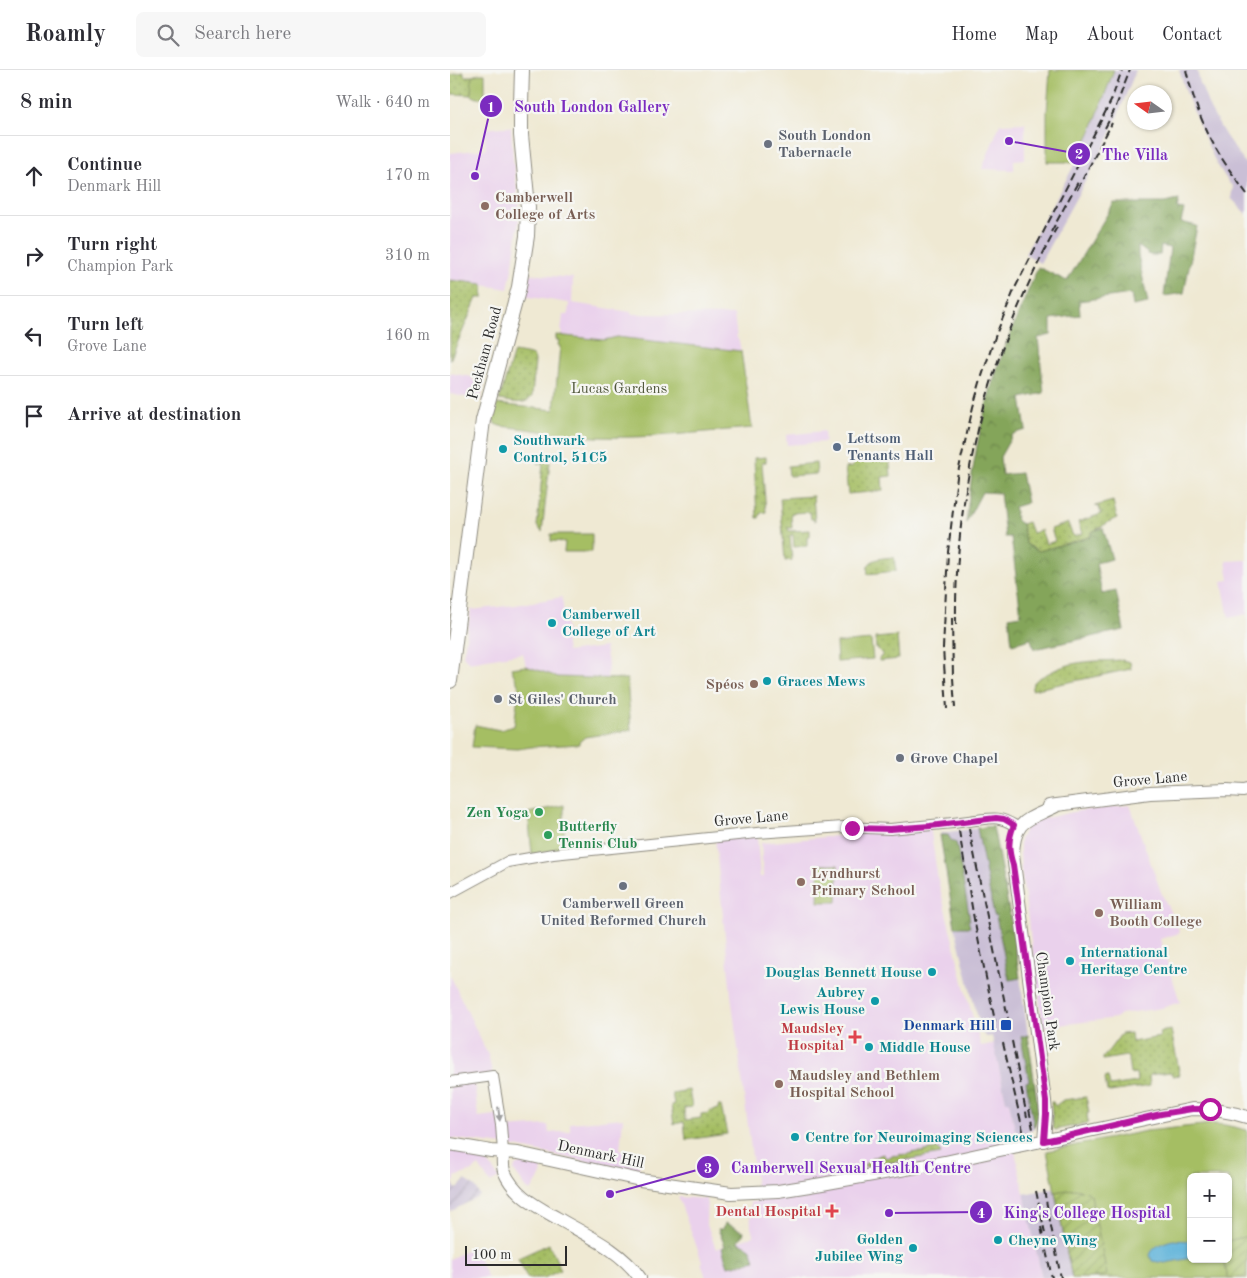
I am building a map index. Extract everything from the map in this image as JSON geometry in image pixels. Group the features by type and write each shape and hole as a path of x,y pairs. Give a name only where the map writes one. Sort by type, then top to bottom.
{"highway":[{"name":"Peckham Road","path":"451,678 483,420 519,287 527,236 528,207 521,135 522,70"}],"main road":[{"name":"Grove Lane","path":"1017,826 1025,814 1036,808 1150,793 1247,790"},
{"name":"Champion Park","path":"1017,826 1010,835 1009,846 1046,1101 1046,1114 1041,1141"},
{"name":"Denmark Hill","path":"450,1144 518,1153 640,1180 731,1193 778,1191 945,1162 1192,1109 1210,1109 1247,1117"},
{"path":"502,1152 504,1171 519,1193 536,1206 604,1245 631,1267 640,1278"}],"street":[{"name":"Grove Lane","path":"450,893 507,862 553,854 757,832 843,827 890,829 996,818 1004,819 1017,826"},
{"path":"450,1082 493,1076 501,1125 502,1152"}],"shaded area":[{"path":"1114,70 1136,70 1130,85 1127,85 1127,92 1108,140 1040,263 1025,254 1092,129"},
{"path":"1179,70 1197,70 1210,109 1225,135 1247,166 1247,215 1231,198 1233,186 1215,161 1188,98"},
{"path":"1025,123 1025,159 1014,160 1014,170 982,169 1000,124"},
{"name":"Camberwell College of Arts","path":"511,127 520,211 508,289 450,280 450,153 486,149 485,129"},
{"path":"529,274 573,278 572,303 631,312 631,314 734,315 741,351 617,337 604,340 562,335 563,315 568,315 569,303 523,296"},
{"path":"450,373 472,377 472,380 484,382 481,400 450,394"},
{"path":"824,431 825,442 787,445 786,435"},
{"path":"1247,560 1247,614 1229,618 1222,581 1229,580 1226,561"},
{"path":"562,597 567,632 564,632 567,652 605,647 608,663 607,678 558,677 526,666 523,653 469,662 463,656 471,610"},
{"name":"William Booth College","path":"1130,805 1161,892 1180,933 1160,939 1180,1002 1162,1008 1120,1014 1116,1018 1043,1027 1021,869 1020,840 1025,829 1037,820 1078,811"},
{"path":"930,826 938,880 981,1046 994,1044 1006,1101 1009,1101 1016,1135 1013,1142 1042,1278 731,1278 730,1274 719,1278 706,1278 702,1261 678,1197 707,1199 706,1222 716,1249 754,1236 751,1228 750,1202 756,1202 757,1195 731,995 715,837 757,833 760,877 763,877 761,843 837,836 844,838 843,827"},
{"path":"993,826 1016,947 1039,1116 1033,1129 1020,1136 1016,1135 1009,1101 1006,1101 992,1036 987,1037 982,1033 970,989 955,927 940,835 941,833"},
{"path":"450,975 488,1055 493,1076 474,1080 478,1117 504,1114 505,1128 548,1125 549,1133 570,1131 570,1123 623,1118 620,1150 640,1154 639,1170 593,1163 511,1146 450,1138"},
{"path":"450,1149 486,1156 488,1163 499,1178 490,1183 479,1166 472,1171 455,1177 455,1181 450,1182"},
{"path":"521,1163 542,1168 541,1175 531,1191 527,1189 514,1171 515,1166"},
{"path":"465,1180 475,1187 480,1196 450,1212 450,1182 452,1181 456,1189"},
{"path":"1054,1188 1072,1278 1042,1278 1024,1194"},
{"path":"473,1247 488,1278 450,1278 450,1259"}],"green space":[{"path":"1050,70 1114,70 1092,129 1076,162 1047,162 1047,112"},
{"path":"464,72 464,76 472,76 471,95 450,94 450,75"},
{"path":"485,74 485,97 477,98 471,95 472,76"},
{"path":"1179,200 1177,209 1184,210 1181,222 1197,226 1184,293 1164,296 1170,248 1161,246 1160,255 1150,255 1138,246 1138,255 1148,303 1133,306 1131,294 1079,301 1080,315 1051,319 1051,335 1038,338 1044,393 1021,398 1026,430 1013,434 1000,457 1002,475 1021,473 1027,503 1014,507 1017,521 1022,524 1026,544 1039,551 1090,537 1093,531 1103,528 1112,559 1096,563 1102,594 1116,591 1124,630 1034,649 1031,639 1012,644 1009,617 1021,615 1011,537 1005,537 1000,493 982,492 966,523 979,435 991,388 1003,353 1038,267 1067,281 1114,203 1164,203"},
{"path":"450,280 483,284 483,298 477,298 450,360"},
{"name":"Lucas Gardens","path":"556,335 604,340 617,337 741,351 752,428 674,435 595,437 495,424 493,417 497,404 554,410 560,346 558,345 559,340 556,340"},
{"path":"514,352 530,355 534,357 535,361 532,396 522,402 499,400"},
{"path":"889,455 891,476 882,477 883,491 848,494 845,468 853,467 852,459"},
{"path":"766,457 766,462 762,463 766,512 761,513 759,518 757,518 754,458"},
{"path":"537,460 550,462 542,532 537,526 543,464 537,463"},
{"path":"816,463 817,474 789,476 788,466"},
{"path":"813,496 815,521 811,519 810,512 791,513 792,528 788,528 789,531 810,530 810,537 807,537 807,546 794,547 793,535 790,535 792,560 785,561 780,498"},
{"path":"1113,501 1117,518 1093,531 1090,537 1039,551 1026,544 1022,524 1028,522 1032,533 1041,530 1046,544 1055,541 1051,529 1068,523 1074,536 1082,534 1078,522 1101,514 1099,507 1095,506"},
{"path":"551,534 592,534 592,552 564,552 565,542 551,541"},
{"path":"894,557 896,571 868,574 869,565 875,560"},
{"path":"897,636 899,659 879,661 882,654 876,649 875,638"},
{"path":"871,640 873,659 837,662 836,643"},
{"path":"1122,660 1130,662 1131,669 1032,690 1033,683 1037,680 1064,666"},
{"path":"526,666 558,677 627,679 631,730 585,737 579,744 518,749 472,747 475,725 500,730 514,726 519,687 511,668"},
{"name":"Butterfly Tennis Club","path":"564,805 564,849 532,854 528,813"},
{"path":"993,826 1020,978 1009,980 977,828"},
{"path":"940,835 948,835 957,846 970,927 955,927"},
{"path":"819,865 838,865 837,902 818,902"},
{"path":"1171,1030 1180,1075 1173,1076 1170,1072 1149,1075 1150,1086 1107,1091 1106,1077 1108,1077 1110,1086 1137,1082 1136,1073 1130,1074 1128,1058 1126,1056 1103,1060 1121,1034 1131,1033 1132,1042 1160,1037 1159,1032"},
{"path":"1028,1035 1039,1116 1034,1127 1026,1082 1029,1081 1021,1037"},
{"path":"689,1090 692,1107 684,1108 685,1120 701,1118 701,1114 709,1113 709,1111 718,1109 718,1106 721,1106 727,1134 686,1140 684,1122 674,1124 671,1105 674,1104 672,1093"},
{"path":"1086,1097 1089,1113 1087,1113 1088,1123 1055,1130 1053,1128 1051,1102 1055,1106 1063,1100"},
{"path":"1212,1124 1247,1130 1247,1278 1072,1278 1047,1151 1146,1131"},
{"path":"938,1149 941,1154 865,1167 864,1165 872,1158 883,1154 887,1158 893,1155 907,1155 912,1152"},
{"path":"1073,1189 1087,1191 1091,1195 1107,1275 1072,1278 1055,1192"},
{"path":"725,1223 744,1231 743,1236 738,1242 749,1248 755,1260 728,1266 722,1248 725,1246 718,1229 723,1229"},
{"path":"1247,1236 1247,1278 1228,1278 1224,1263 1232,1263 1232,1240"},
{"path":"549,1244 561,1270 544,1278 527,1278 518,1258"}],"water":[{"path":"1173,1240 1187,1241 1187,1259 1165,1263 1152,1261 1151,1252 1163,1243"}],"railway":[{"path":"947,709 943,648 948,552 957,477 973,407 995,337 1015,288 1111,101 1122,70"},
{"path":"1105,128 1115,109 1130,70"},
{"path":"1186,70 1197,107 1210,138 1247,194"},
{"path":"1077,190 1112,123"},
{"path":"1051,232 1078,182"},
{"path":"956,625 957,573 962,521 969,470 981,420 995,370 1013,321 1033,273 1057,227"},
{"path":"952,618 955,708"},
{"path":"969,829 1008,1018"},
{"path":"959,831 974,919 995,1021"},
{"path":"1012,1041 1027,1117"},
{"path":"1003,1043 1024,1135"},
{"path":"1029,1109 1033,1129"},
{"path":"1044,1190 1061,1278"},
{"path":"1036,1191 1045,1233"},
{"path":"1041,1227 1052,1278"}],"place":[{"name":"The Villa","path":"1009,141"},
{"name":"South London Tabernacle","path":"768,144"},
{"name":"South London Gallery","path":"475,176"},
{"name":"Camberwell College of Arts","path":"485,206"},
{"name":"Lettsom Tenants Hall","path":"837,447"},
{"name":"Southwark Control, 51C5","path":"503,449"},
{"name":"Camberwell College of Art","path":"552,623"},
{"name":"Graces Mews","path":"767,681"},
{"name":"Spéos","path":"754,684"},
{"name":"St Giles' Church","path":"498,699"},
{"name":"Grove Chapel","path":"900,758"},
{"name":"Zen Yoga","path":"539,812"},
{"name":"Butterfly Tennis Club","path":"548,835"},
{"name":"Lyndhurst Primary School","path":"801,882"},
{"name":"Camberwell Green United Reformed Church","path":"623,886"},
{"name":"William Booth College","path":"1099,913"},
{"name":"International Heritage Centre","path":"1070,961"},
{"name":"Douglas Bennett House","path":"932,972"},
{"name":"Aubrey Lewis House","path":"875,1001"},
{"name":"Denmark Hill","path":"1006,1025"},
{"name":"Maudsley Hospital","path":"855,1037"},
{"name":"Middle House","path":"869,1047"},
{"name":"Maudsley and Bethlem Hospital School","path":"779,1084"},
{"name":"Centre for Neuroimaging Sciences","path":"795,1137"},
{"name":"Camberwell Sexual Health Centre","path":"610,1194"},
{"name":"Dental Hospital","path":"832,1211"},
{"name":"King's College Hospital","path":"889,1213"},
{"name":"Cheyne Wing","path":"998,1240"},
{"name":"Golden Jubilee Wing","path":"913,1248"}],"route":[{"path":"852,828 890,829 996,818 1004,819 1014,825 1010,835 1009,846 1046,1101 1044,1141 1161,1114 1192,1109 1210,1109"}]}
